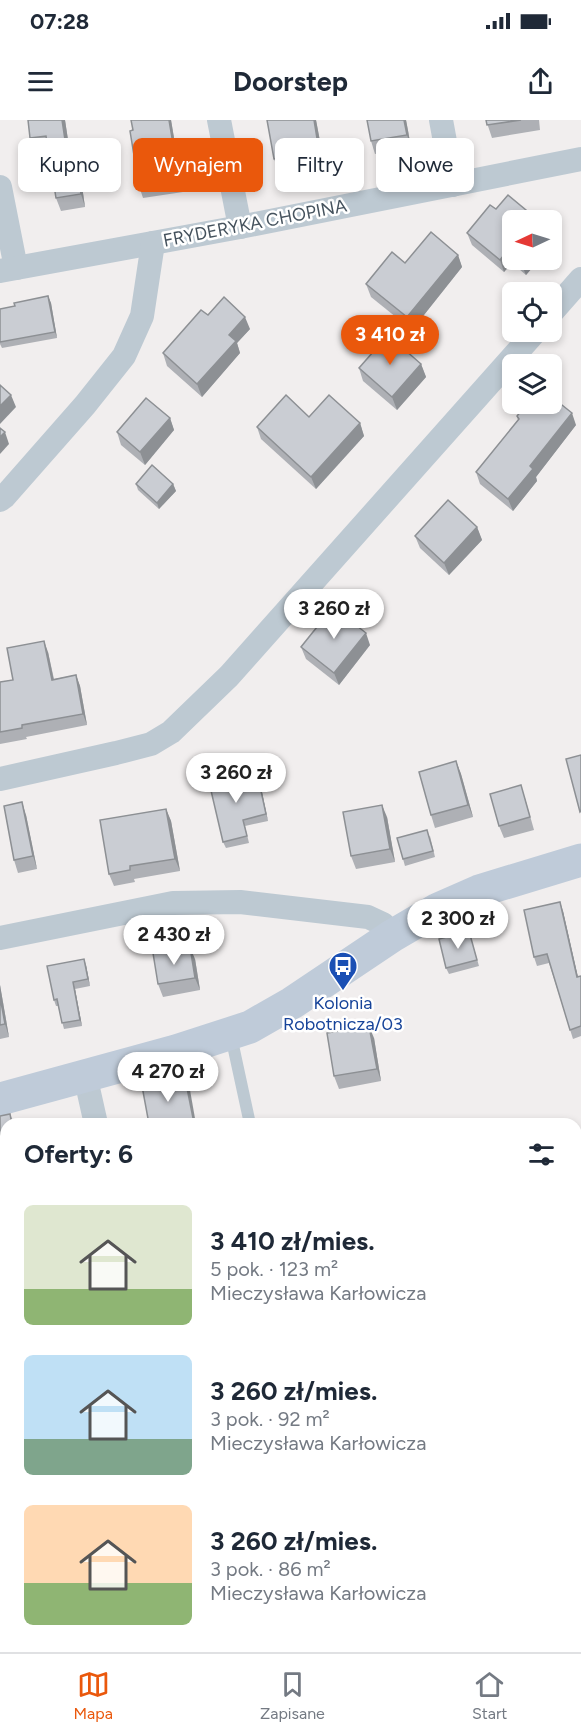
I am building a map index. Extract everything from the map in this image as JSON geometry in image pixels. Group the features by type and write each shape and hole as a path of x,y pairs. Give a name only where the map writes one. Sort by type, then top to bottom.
{"street":[{"path":"219,120 240,227"},
{"path":"441,120 444,138"},
{"name":"FRYDERYKA CHOPINA","path":"474,180 581,159"},
{"path":"0,187 8,269"},
{"name":"FRYDERYKA CHOPINA","path":"8,269 240,227 413,192"},
{"path":"0,500 85,405 124,356 142,316 153,243"},
{"path":"562,301 581,279"},
{"path":"0,779 151,744 171,732 229,676 526,342"},
{"path":"0,1099 231,1035 292,1003 392,936 438,909 479,891 581,860"},
{"path":"0,939 173,903 240,902 368,917 383,924 392,936"},
{"path":"85,1075 95,1118"}],"lane":[{"path":"231,1035 249,1118"}],"building":[{"path":"28,120 62,120 65,138 46,138 46,136 30,138"},
{"path":"131,120 169,120 172,138 133,138 133,149 130,131 133,130"},
{"path":"267,120 314,120 317,138 275,138 274,159"},
{"path":"367,120 404,120 407,135 376,138 376,140 371,141"},
{"path":"486,120 521,120 487,125"},
{"path":"55,192 81,192 81,194 56,198"},
{"path":"508,195 526,210 502,210 502,257 500,260 467,233 490,205 496,209"},
{"path":"431,232 458,255 407,317 366,284 392,252 405,263"},
{"path":"48,296 55,332 0,342 0,309 15,306 14,303"},
{"path":"224,297 245,317 229,335 236,341 197,384 163,353 201,310 208,315"},
{"path":"388,335 421,364 392,397 359,368"},
{"path":"0,385 11,395 0,406"},
{"path":"286,395 309,417 329,395 360,423 311,477 257,427"},
{"path":"146,398 170,418 140,452 117,432"},
{"path":"562,405 572,413 530,466 533,469 508,499 476,472 519,419 519,414 562,414"},
{"path":"152,465 173,484 157,503 136,484"},
{"path":"448,500 477,527 444,563 415,536"},
{"path":"333,607 366,633 334,673 301,647"},
{"path":"44,641 52,680 76,675 83,714 22,725 22,728 0,732 0,682 13,680 7,648"},
{"path":"581,755 581,811 580,812 566,759"},
{"path":"456,761 468,805 431,815 419,772"},
{"path":"240,774 241,781 258,777 266,814 243,820 247,836 223,842 209,782"},
{"path":"521,785 530,817 499,826 490,794"},
{"path":"22,802 33,856 14,860 4,806"},
{"path":"382,805 390,849 351,856 343,812"},
{"path":"166,809 175,859 130,866 130,870 109,874 100,820"},
{"path":"427,830 433,851 403,859 397,838"},
{"path":"560,902 577,977 581,976 581,1026 570,1030 547,954 534,957 524,910"},
{"path":"469,931 477,960 446,968 439,939"},
{"path":"190,947 195,978 158,984 153,953"},
{"path":"84,959 88,979 73,982 80,1020 62,1023 57,999 54,1000 47,966"},
{"path":"0,997 5,1024 0,1025"},
{"path":"369,1026 377,1069 334,1076 327,1033"},
{"path":"185,1078 193,1118 148,1118 142,1086"},
{"path":"10,1114 11,1118 0,1118 0,1116"}],"place":[{"name":"Kolonia Robotnicza/03","path":"343,992"}]}
